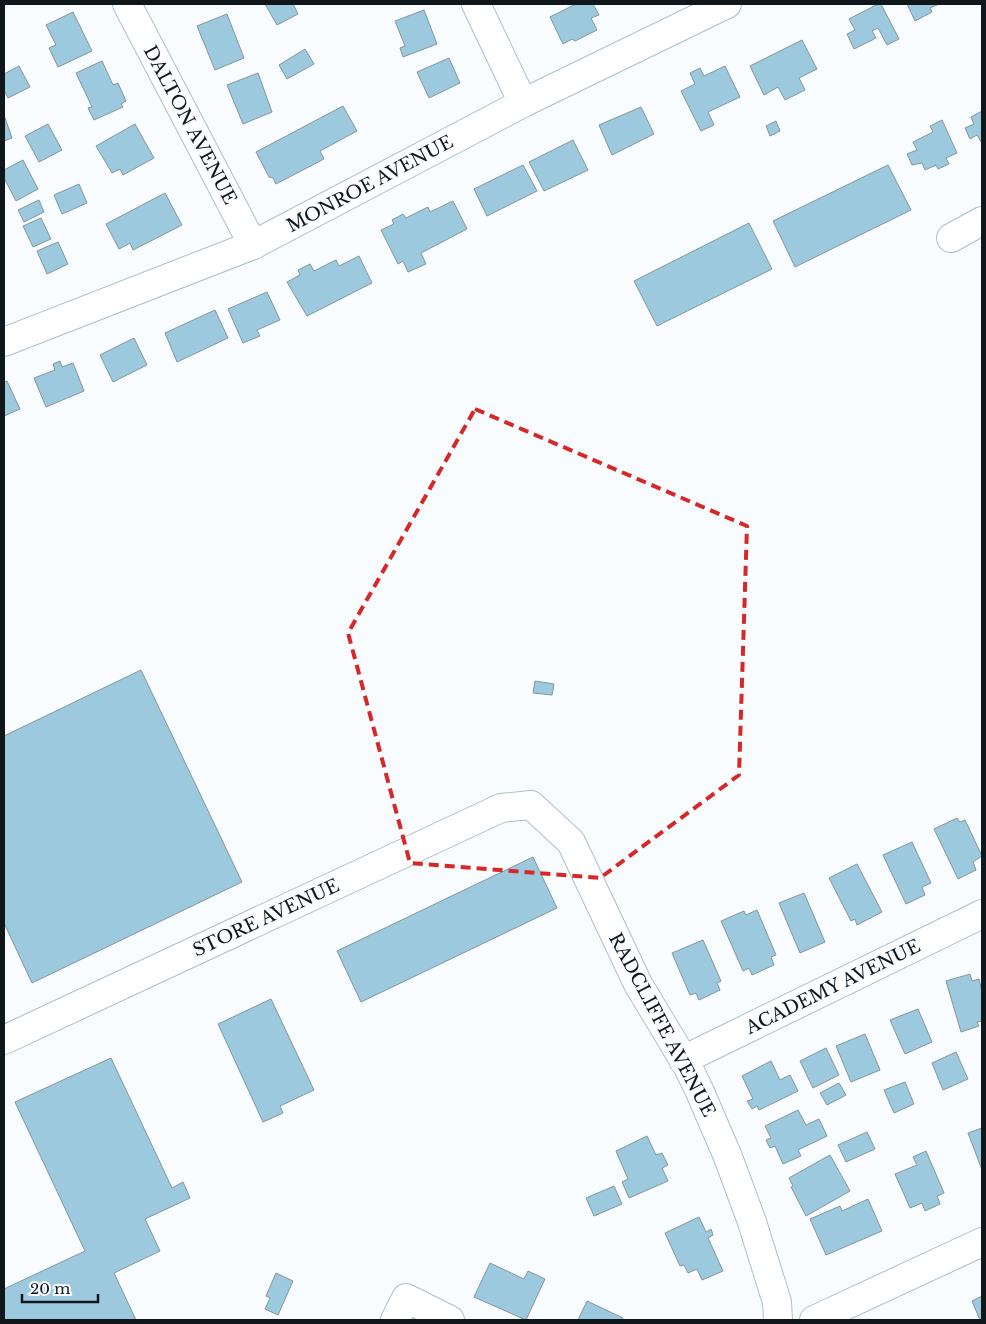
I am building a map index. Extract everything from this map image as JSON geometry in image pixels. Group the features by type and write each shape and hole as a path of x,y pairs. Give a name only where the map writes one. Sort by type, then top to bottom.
{"street":[{"name":"DALTON AVENUE","path":"127,4 252,245"},
{"path":"476,4 523,103"},
{"name":"MONROE AVENUE","path":"4,342 252,245 523,103 727,4"},
{"path":"951,238 982,222"},
{"name":"STORE AVENUE","path":"4,1040 502,808 531,805"},
{"name":"RADCLIFFE AVENUE","path":"531,805 571,842 638,984 683,1060 715,1124 740,1188 773,1288 778,1320"},
{"name":"ACADEMY AVENUE","path":"683,1060 982,914"},
{"path":"814,1320 982,1242"},
{"path":"401,1309 450,1320"}],"highlighted area":[{"path":"475,409 747,526 739,775 600,878 410,863 348,633"}],"building":[{"path":"265,4 293,4 298,14 277,25"},
{"path":"576,4 593,4 599,15 591,18 597,30 575,41 572,39 563,44 550,17"},
{"path":"881,4 899,39 887,45 878,28 872,31 876,38 854,49 847,34 855,30 849,19"},
{"path":"907,4 939,4 930,8 932,12 915,21"},
{"path":"424,10 437,44 403,57 400,48 405,46 395,21"},
{"path":"73,12 92,51 58,67 49,48 56,45 46,25"},
{"path":"227,14 244,58 215,70 197,26"},
{"path":"802,40 817,69 799,78 805,90 785,100 778,87 764,95 750,66"},
{"path":"305,49 314,64 287,79 279,65"},
{"path":"449,58 460,83 429,98 417,72"},
{"path":"102,61 113,85 118,83 126,101 121,104 123,107 94,120 88,108 92,107 76,73"},
{"path":"19,66 30,87 8,98 4,90 4,74"},
{"path":"725,66 740,97 708,112 714,125 701,131 681,91 695,84 690,73 700,68 704,76"},
{"path":"258,73 272,112 243,124 227,85"},
{"path":"343,106 357,131 320,151 324,159 276,184 273,178 269,177 256,152"},
{"path":"641,107 654,134 612,155 599,125"},
{"path":"982,111 981,142 977,135 970,139 965,128 974,124 971,117"},
{"path":"4,115 12,138 4,141"},
{"path":"942,120 957,153 946,158 949,164 938,169 936,165 925,170 922,163 912,165 907,154 917,150 913,142 933,132 930,126"},
{"path":"776,121 780,131 770,136 766,126"},
{"path":"48,124 62,150 39,162 25,136"},
{"path":"135,124 154,158 123,175 120,169 112,173 96,146"},
{"path":"573,140 588,170 544,191 529,162"},
{"path":"23,160 38,189 16,201 4,178 4,170"},
{"path":"523,165 537,191 487,216 474,189"},
{"path":"888,165 911,210 795,267 773,221"},
{"path":"79,184 87,203 62,214 54,195"},
{"path":"165,193 182,225 133,250 130,243 119,249 106,224"},
{"path":"39,200 44,212 24,222 18,210"},
{"path":"453,201 467,229 421,253 426,264 408,272 403,261 398,264 381,230 394,224 392,220 403,214 406,218 428,207 430,212"},
{"path":"41,218 51,239 33,247 23,226"},
{"path":"749,223 772,269 657,326 634,281"},
{"path":"58,242 68,264 47,274 37,251"},
{"path":"359,256 372,283 307,316 287,282 300,275 298,270 310,264 314,271 336,260 339,266"},
{"path":"267,292 280,320 257,330 260,336 243,343 228,309"},
{"path":"215,310 228,338 177,362 165,333"},
{"path":"134,338 147,365 113,382 100,355"},
{"path":"60,361 62,367 73,363 84,391 46,407 34,378 55,370 53,364"},
{"path":"7,381 20,409 4,416 4,382"},
{"path":"141,670 242,882 32,983 4,923 4,736"},
{"path":"535,681 554,684 552,695 533,693"},
{"path":"957,818 960,822 965,820 982,856 973,862 976,870 958,879 934,829"},
{"path":"912,842 931,883 922,887 925,895 906,904 883,855"},
{"path":"533,857 557,908 361,1002 337,951"},
{"path":"857,864 882,912 857,925 855,919 851,921 829,878"},
{"path":"804,893 825,942 800,953 779,903"},
{"path":"757,910 776,955 771,957 774,965 752,975 749,968 743,971 721,921 744,911 746,915"},
{"path":"703,940 721,981 717,983 720,990 699,1000 696,993 690,995 672,953"},
{"path":"970,974 972,981 979,979 982,992 982,1021 977,1022 979,1026 961,1032 946,981"},
{"path":"271,999 314,1090 280,1106 283,1113 263,1122 218,1024"},
{"path":"918,1009 932,1042 905,1054 890,1020"},
{"path":"865,1034 880,1070 851,1082 836,1046"},
{"path":"826,1048 839,1075 813,1088 800,1061"},
{"path":"956,1052 968,1079 943,1090 932,1063"},
{"path":"111,1058 172,1188 183,1182 190,1198 145,1219 160,1251 114,1273 136,1320 4,1320 4,1289 85,1251 15,1102"},
{"path":"771,1061 780,1080 790,1075 798,1091 759,1110 757,1106 752,1109 747,1101 753,1099 742,1076"},
{"path":"905,1082 914,1104 894,1113 884,1090"},
{"path":"839,1083 846,1095 827,1105 820,1093"},
{"path":"798,1110 806,1125 819,1119 827,1136 798,1150 801,1156 783,1164 775,1146 770,1148 766,1140 771,1138 765,1126"},
{"path":"982,1128 982,1170 968,1133"},
{"path":"867,1132 875,1149 846,1162 838,1145"},
{"path":"647,1136 656,1155 662,1153 668,1165 662,1168 668,1181 629,1198 622,1182 628,1179 616,1151"},
{"path":"926,1151 944,1193 937,1196 940,1204 925,1211 922,1203 910,1208 895,1174 917,1165 913,1157"},
{"path":"830,1155 850,1191 806,1216 791,1187 793,1186 789,1178"},
{"path":"614,1186 622,1204 594,1216 586,1198"},
{"path":"868,1199 882,1231 826,1255 810,1219 840,1206 842,1211"},
{"path":"699,1217 706,1232 711,1229 713,1235 708,1238 723,1271 702,1280 697,1269 688,1273 684,1265 680,1266 665,1233"},
{"path":"490,1263 524,1279 528,1271 545,1279 526,1320 474,1297"},
{"path":"276,1273 293,1281 278,1315 265,1309 270,1298 266,1296"},
{"path":"982,1296 982,1320 980,1320 972,1301"},
{"path":"587,1301 623,1318 622,1320 578,1320"}]}
